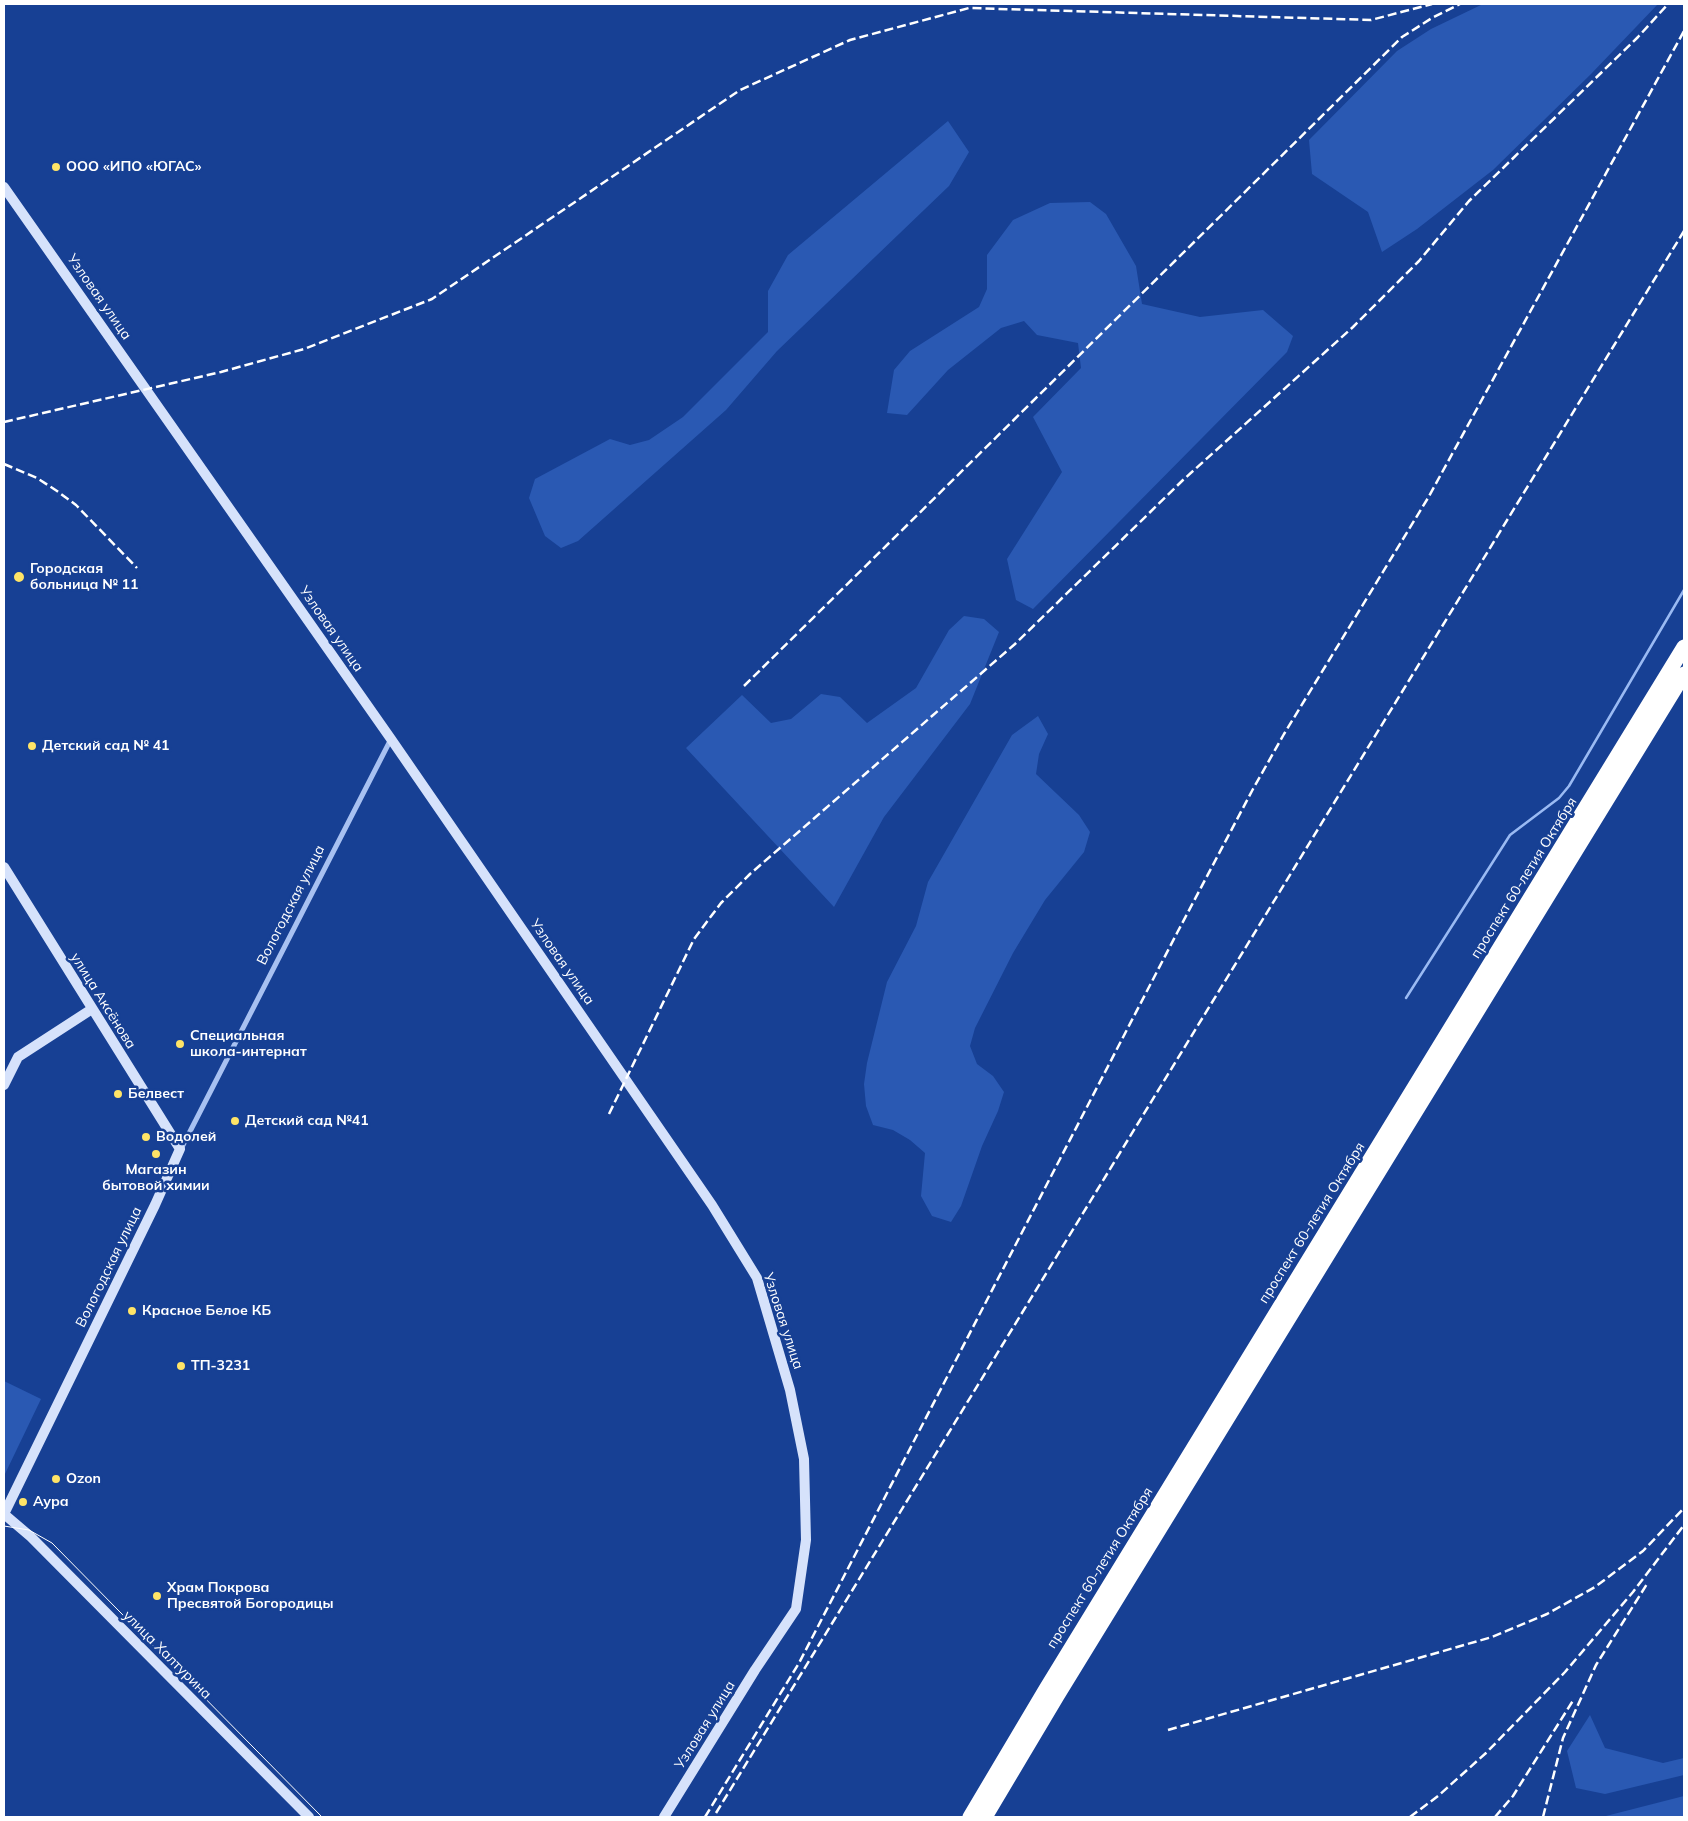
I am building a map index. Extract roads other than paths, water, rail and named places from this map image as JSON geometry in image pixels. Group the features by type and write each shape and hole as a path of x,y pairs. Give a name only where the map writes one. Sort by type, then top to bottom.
{"highway":[{"name":"проспект 60-летия Октября","path":"970,1817 1061,1663 1684,648"},
{"path":"985,1817 1057,1696 1684,674"}],"street":[{"name":"Узловая улица","path":"4,187 392,739 712,1205 756,1278 790,1390 804,1459 806,1540 796,1609 754,1670 664,1817"},
{"name":"Вологодская улица","path":"4,1514 155,1205 180,1149 392,739"},
{"name":"улица Аксёнова","path":"4,867 180,1149"},
{"path":"4,1084 18,1057 92,1009"},
{"name":"улица Халтурина","path":"4,1514 22,1528 308,1817"}],"waterway":[{"path":"1406,998 1510,835 1559,798 1569,786 1684,590"}],"tram line":[{"path":"4,1526 29,1530 52,1543 322,1817"}],"railway":[{"path":"4,422 221,372 304,349 432,299 740,90 850,40 969,8 1371,20 1432,4"},
{"path":"744,686 1402,37 1432,18 1460,4"},
{"path":"609,1114 694,939 721,903 750,874 1015,644 1183,480 1353,327 1419,261 1469,201 1638,37 1668,4"},
{"path":"705,1817 799,1663 1253,789 1284,734 1428,498 1684,31"},
{"path":"716,1813 1684,231"},
{"path":"4,464 37,478 76,505 137,568"},
{"path":"1168,1730 1492,1637 1547,1614 1595,1587 1643,1551 1684,1508"},
{"path":"1410,1817 1438,1796 1486,1753 1565,1672 1633,1592 1684,1525"},
{"path":"1543,1817 1563,1738 1596,1665 1647,1584"},
{"path":"1495,1817 1513,1796 1574,1699"}],"place":[{"name":"ООО «ИПО «ЮГАС»","path":"56,167"},
{"name":"Городская больница № 11","path":"19,577"},
{"name":"Детский сад № 41","path":"32,746"},
{"name":"Специальная школа-интернат","path":"180,1044"},
{"name":"Белвест","path":"118,1094"},
{"name":"Детский сад №41","path":"235,1121"},
{"name":"Водолей","path":"146,1137"},
{"name":"Магазин бытовой химии","path":"156,1154"},
{"name":"Красное Белое КБ","path":"132,1311"},
{"name":"ТП-3231","path":"181,1366"},
{"name":"Ozon","path":"56,1479"},
{"name":"Аура","path":"23,1502"},
{"name":"Храм Покрова Пресвятой Богородицы","path":"157,1596"}]}
